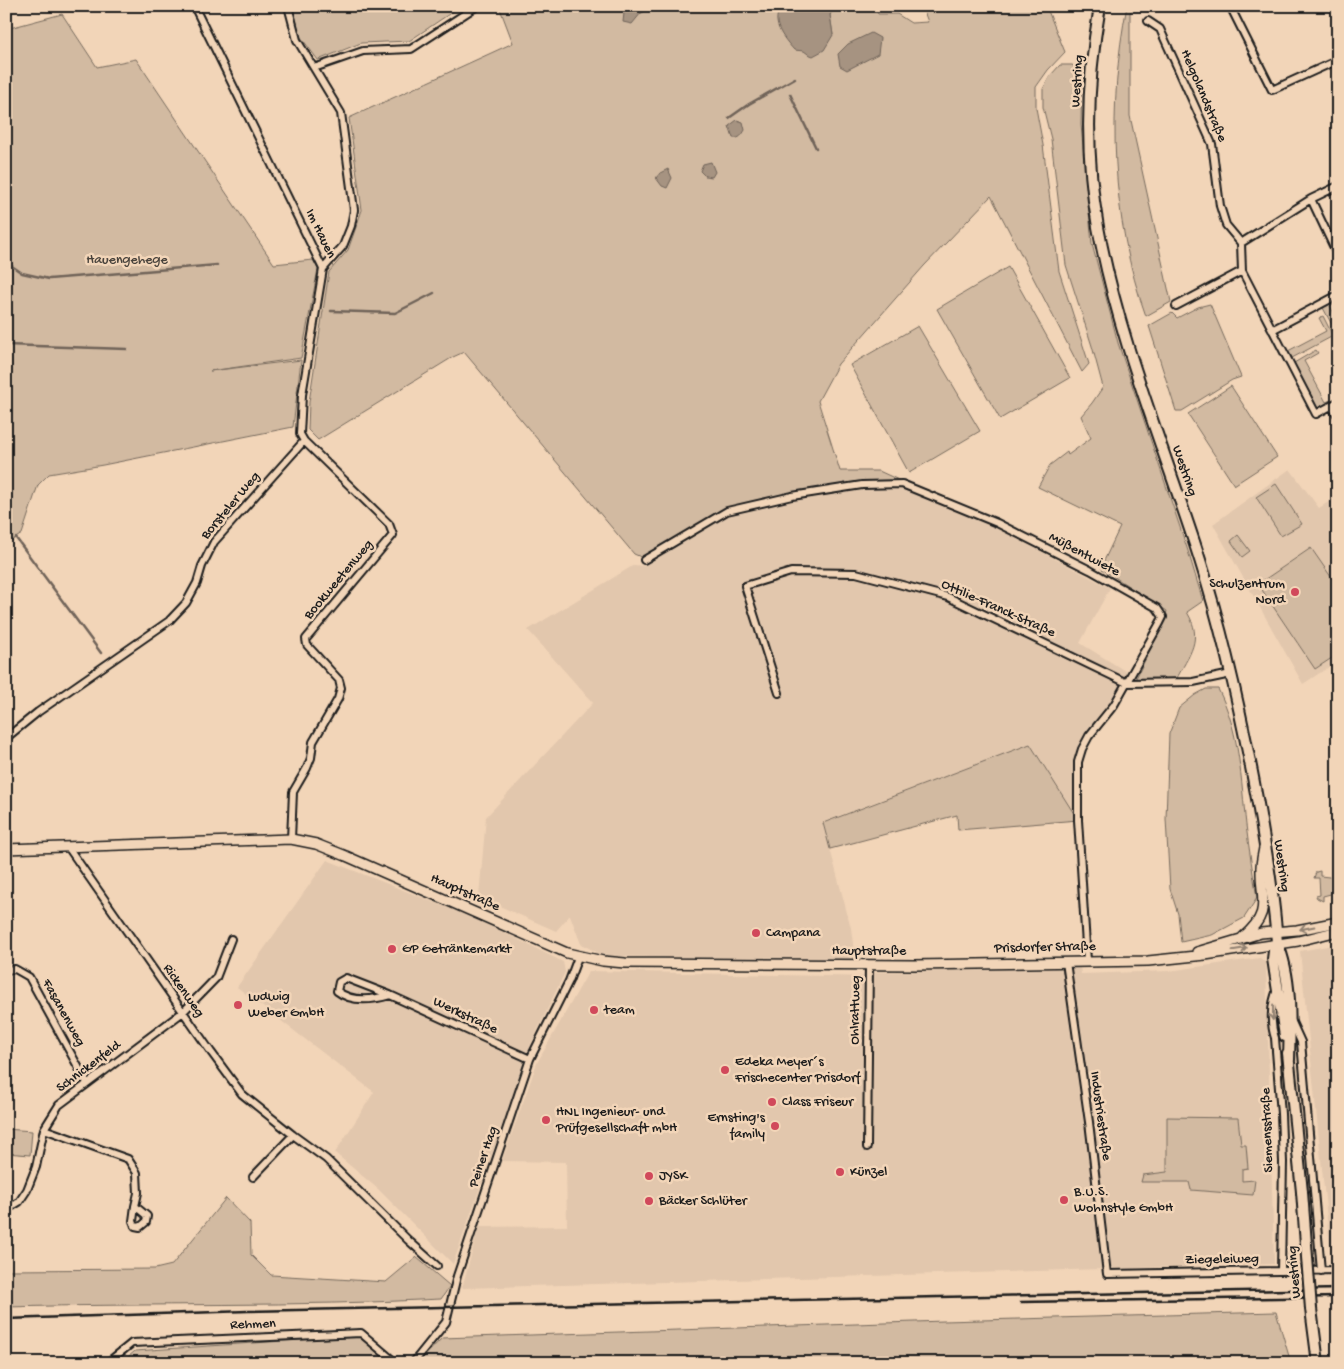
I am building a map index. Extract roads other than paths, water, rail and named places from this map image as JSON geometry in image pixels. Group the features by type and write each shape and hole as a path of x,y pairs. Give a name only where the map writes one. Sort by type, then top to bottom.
{"main road":[{"name":"Westring","path":"1100,6 1092,59 1090,111 1091,164 1098,226 1122,324 1200,561 1231,674 1250,758 1277,943 1284,957 1291,1019 1289,1060"},
{"name":"Hauptstraße","path":"6,849 290,838 316,844 346,856 578,957 648,964 915,965"},
{"path":"1242,938 1258,921 1264,907 1260,867 1264,845"},
{"name":"Prisdorfer Straße","path":"1174,958 1242,938 1338,922"},
{"name":"Prisdorfer Straße","path":"915,965 1148,961 1298,941 1338,931"},
{"name":"Westring","path":"1277,943 1273,959 1289,1060 1311,1309 1318,1363"}],"street":[{"name":"Im Hauen","path":"194,6 323,270 342,246 354,210 341,113 297,40 288,6"},
{"path":"314,68 363,51 411,49 477,6"},
{"path":"1230,6 1272,90 1338,60"},
{"name":"Helgolandstraße","path":"1148,21 1160,29 1212,144 1220,206 1226,225 1241,243"},
{"path":"1338,186 1311,200 1241,243 1242,272 1316,414 1334,404 1338,416"},
{"path":"1311,200 1338,256"},
{"path":"304,441 300,434 302,395 323,270"},
{"path":"1176,306 1242,272"},
{"path":"1272,330 1338,295"},
{"name":"Borsteler Weg","path":"6,738 38,712 169,621 186,602 197,583 202,566 214,542 304,441"},
{"name":"Bookweetenweg","path":"290,838 293,792 311,758 313,742 338,698 341,688 338,680 307,645 306,639 393,535 389,524 304,441"},
{"name":"Müßentwiete","path":"644,560 727,511 792,496 862,484 902,484 997,523 1090,570 1157,608 1162,617 1114,705 1085,742 1078,762 1078,820 1087,961"},
{"name":"Ottilie-Franck-Straße","path":"779,693 745,586 791,572 856,573 948,598 1127,683 1193,682 1231,674"},
{"name":"Rickenweg","path":"68,847 242,1094 326,1159 437,1266"},
{"name":"Schnickenfeld","path":"6,1210 19,1202 27,1190 36,1167 44,1128 59,1104 183,1012 216,978 231,939"},
{"name":"Peiner Hag","path":"413,1363 446,1322 457,1276 530,1059 572,975 578,957"},
{"name":"Industriestraße","path":"1066,962 1089,1122 1107,1274"},
{"name":"Ohlrattweg","path":"867,1146 869,965"},
{"name":"Fasanenweg","path":"6,970 15,969 29,977 88,1082"},
{"name":"Werkstraße","path":"390,995 372,1000 343,996 337,991 339,982 346,978 390,995 530,1059"},
{"name":"Siemensstraße","path":"1278,989 1272,1009 1282,1114 1281,1271"},
{"path":"1291,1019 1301,1042 1321,1271"},
{"path":"44,1128 128,1159 137,1173 138,1193 135,1206"},
{"path":"253,1177 293,1135"},
{"name":"Ziegeleiweg","path":"1107,1274 1338,1270"},
{"name":"Rehmen","path":"107,1363 132,1343 361,1333 396,1363"}],"waterway":[{"path":"729,118 749,104 795,78"},
{"path":"790,94 816,148"},
{"path":"6,262 22,273 49,279 217,265"},
{"path":"331,311 395,313 434,293"},
{"path":"6,345 127,349"},
{"path":"16,538 101,653"}],"railway":[{"path":"6,1319 248,1311 1338,1289"},
{"path":"1021,1302 1338,1297"}],"place":[{"name":"Schulzentrum Nord","path":"1295,592"},
{"name":"Campana","path":"756,933"},
{"name":"GP Getränkemarkt","path":"392,949"},
{"name":"Ludwig Weber GmbH","path":"238,1005"},
{"name":"team","path":"594,1010"},
{"name":"Edeka Meyer´s Frischecenter Prisdorf","path":"725,1070"},
{"name":"Class Friseur","path":"772,1102"},
{"name":"HNL Ingenieur- und Prüfgesellschaft mbH","path":"546,1120"},
{"name":"Ernsting's family","path":"775,1126"},
{"name":"Künzel","path":"840,1172"},
{"name":"JYSK","path":"649,1176"},
{"name":"B.U.S. Wohnstyle GmbH","path":"1064,1200"},
{"name":"Bäcker Schlüter","path":"649,1201"}],"park label":[{"name":"Hauengehege","path":"127,260"}]}
